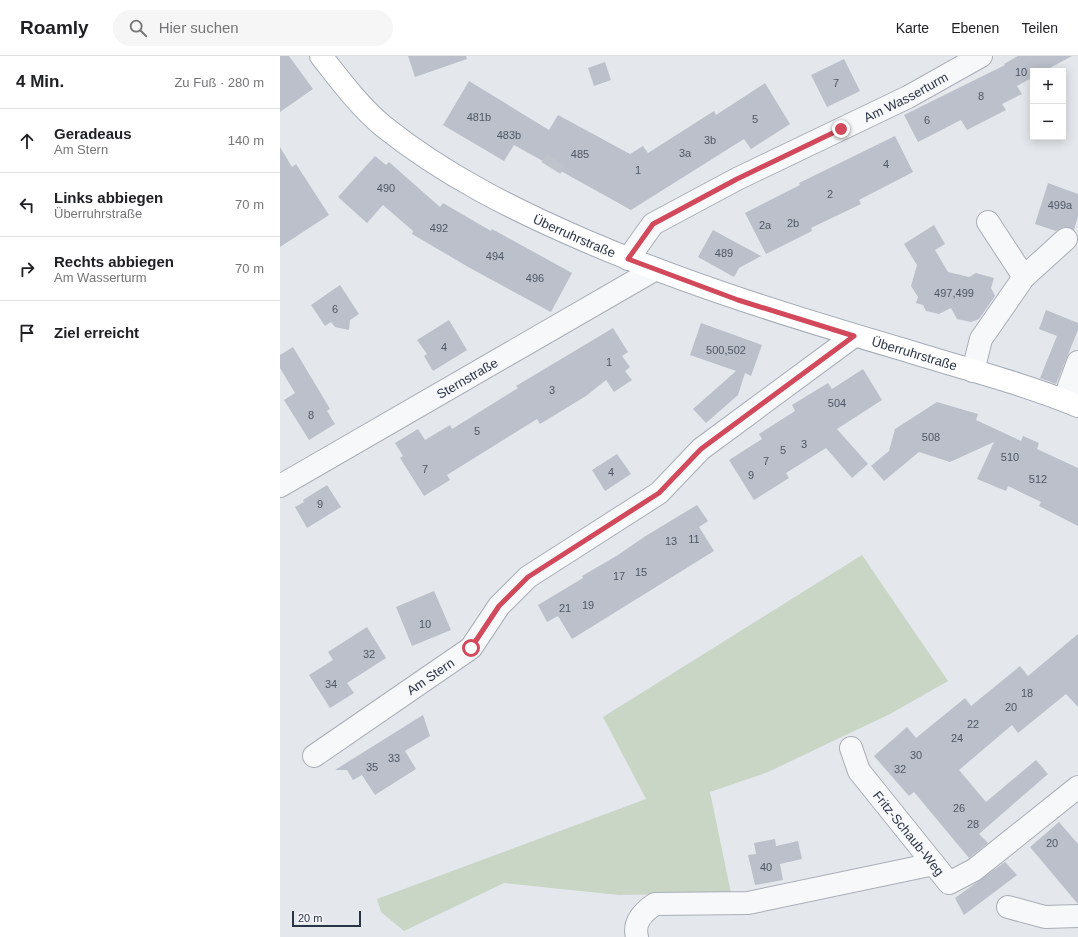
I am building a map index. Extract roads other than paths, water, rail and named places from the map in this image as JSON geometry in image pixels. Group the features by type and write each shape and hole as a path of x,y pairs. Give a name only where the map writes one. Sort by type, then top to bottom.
{"main road":[{"name":"Überruhrstraße","path":"320,56 360,103 382,125 426,157 493,198 654,270 738,300 854,336 1016,382 1071,403"}],"street":[{"name":"Am Wasserturm","path":"628,259 653,224 737,179 908,97 982,56"},
{"path":"988,222 1024,277"},
{"path":"973,371 981,339 1024,277 1066,239"},
{"name":"Sternstraße","path":"282,481 654,270"},
{"name":"Am Stern","path":"314,756 471,648 499,606 528,577 659,493 701,449 854,336"},
{"path":"1071,403 1078,362"},
{"name":"Fritz-Schaub-Weg","path":"851,748 859,771 949,883 974,870 1078,787"},
{"path":"637,937 636,931 642,912 655,904 748,903 934,864"},
{"path":"1008,907 1045,917 1078,916"}],"tunnel":[{"path":"551,168 556,160"}]}
